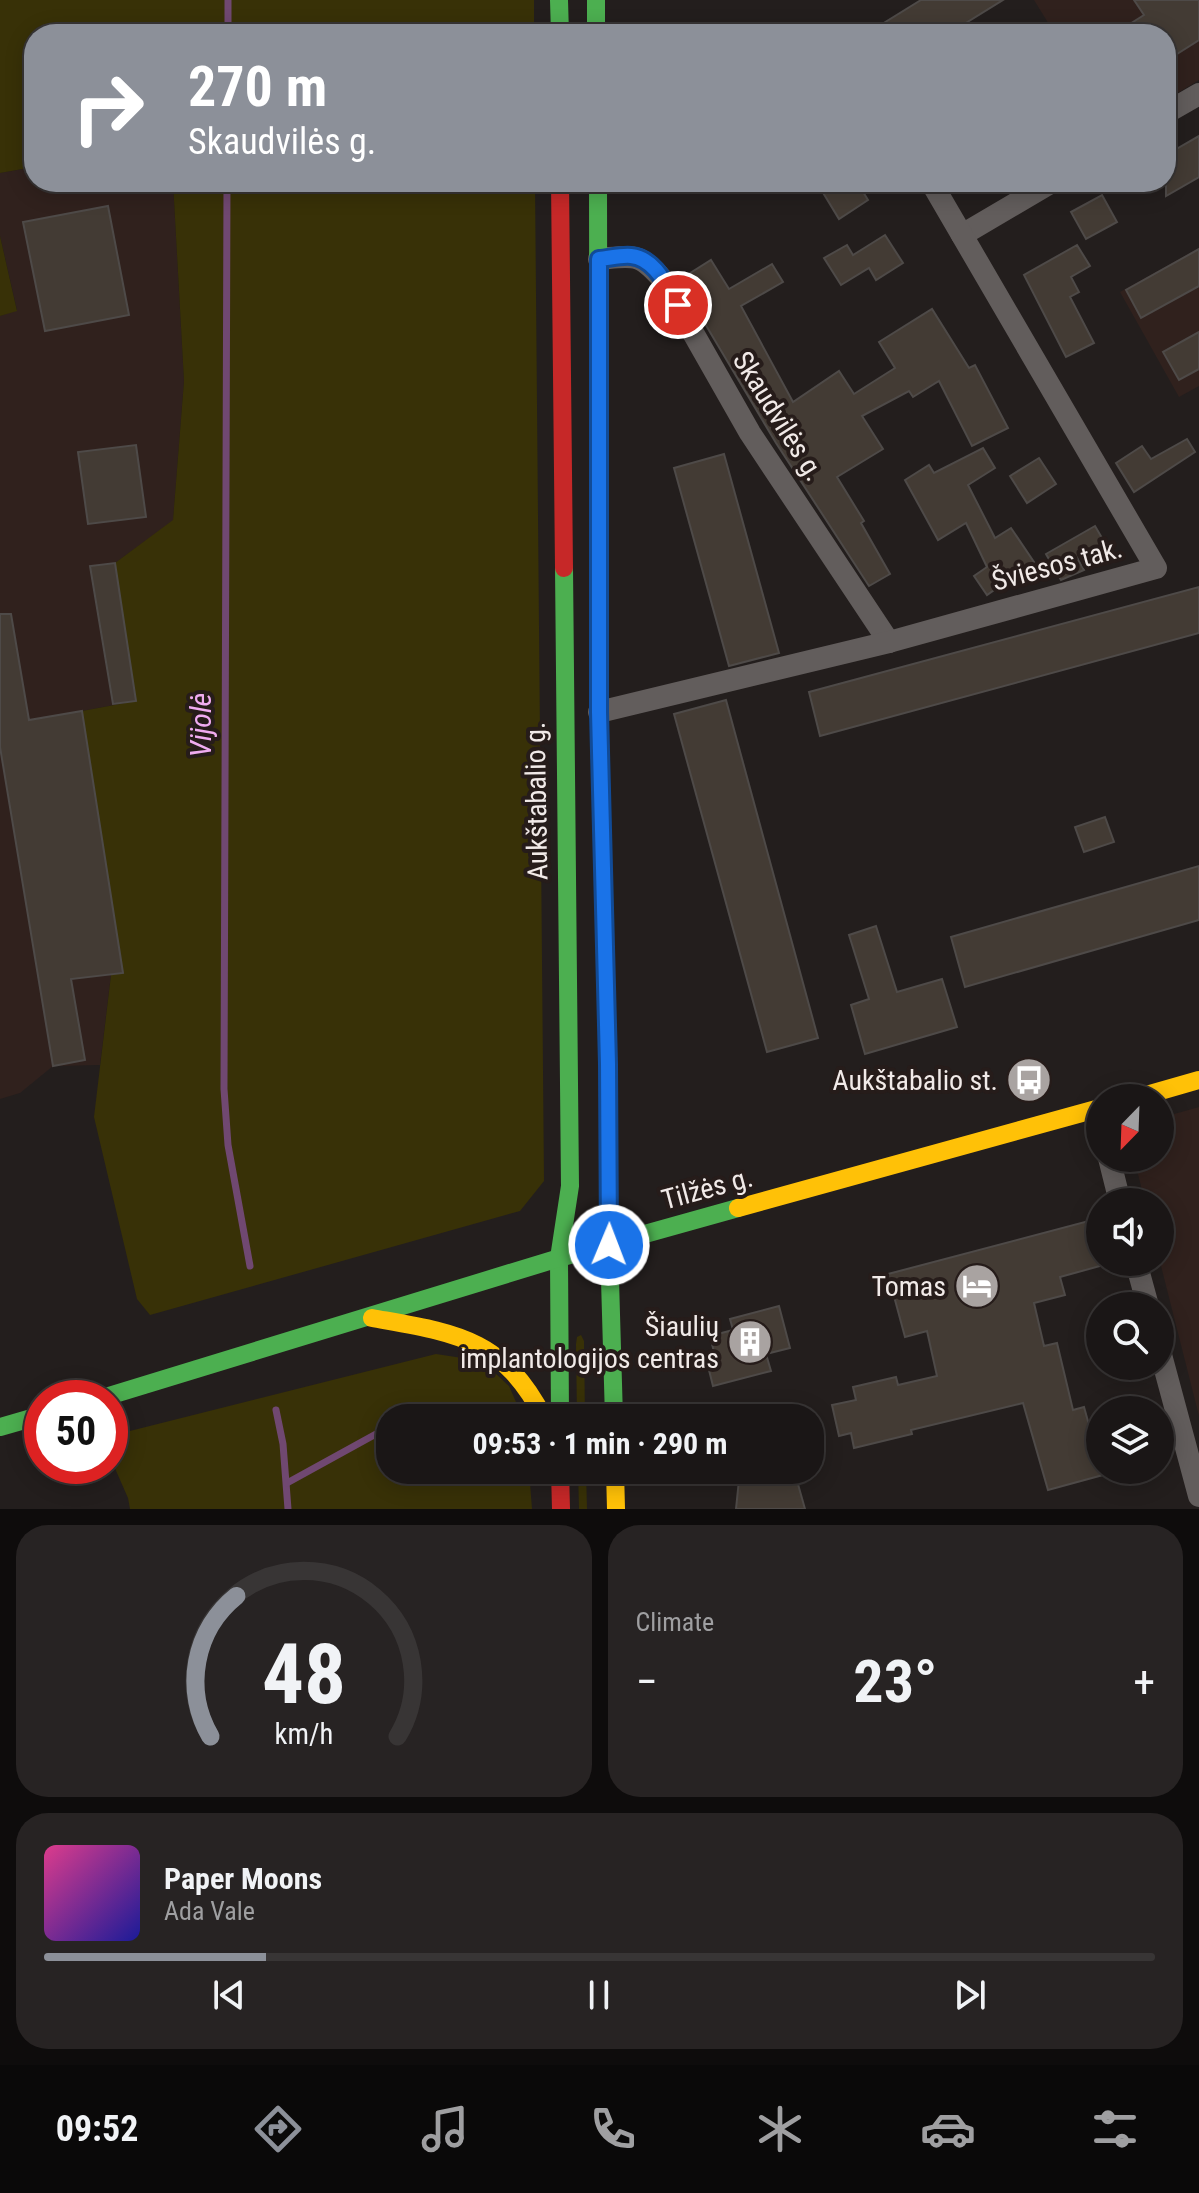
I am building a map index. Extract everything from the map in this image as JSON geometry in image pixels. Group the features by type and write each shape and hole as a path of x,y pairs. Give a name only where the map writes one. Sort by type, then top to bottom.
{"main road":[{"path":"559,0 560,24"},
{"path":"596,0 596,24"},
{"name":"Aukštabalio g.","path":"560,192 570,1186 559,1258 560,1404"},
{"path":"598,192 599,712 614,1404"},
{"path":"1174,1087 1199,1080"},
{"name":"Tilžės g.","path":"128,1390 559,1258 1086,1118"},
{"path":"366,1317 415,1326 489,1348 513,1368 538,1404"},
{"path":"0,1427 24,1420"},
{"path":"560,1484 561,1509"},
{"path":"615,1484 616,1509"}],"street":[{"path":"1176,107 1199,94"},
{"name":"Šviesos tak.","path":"599,712 889,642 1156,568 937,192"},
{"path":"962,235 1035,192"},
{"name":"Skaudvilės g.","path":"599,259 632,256 647,261 663,280 750,433 889,642"},
{"path":"1168,1380 1199,1496"}],"shaded area":[{"path":"0,0 534,0 534,24 24,24 24,169 0,173"},
{"path":"1034,0 1199,0 1199,80 1176,94 1176,24 1049,24"},
{"path":"24,169 24,192 174,192 184,381 173,521 115,563 136,701 82,711 123,973 111,975 100,1065 53,1066 20,1093 0,1099 0,316 17,310 0,236 0,173"},
{"path":"174,192 535,192 544,1181 520,1211 150,1315 137,1299 94,1117 111,975 123,972 82,711 136,701 115,563 173,520 184,381"},
{"path":"0,236 17,311 0,316"},
{"path":"1199,248 1199,386 1179,397 1120,292"},
{"path":"1199,1107 1199,1416 1174,1317 1174,1292 1168,1292 1164,1276 1174,1276 1174,1188 1142,1188 1138,1172 1174,1172 1174,1114"},
{"path":"581,1335 584,1341 585,1404 577,1404 577,1337"},
{"path":"436,1354 482,1361 509,1386 517,1404 376,1404 376,1484 530,1484 532,1509 130,1509 122,1484 128,1484 128,1431"},
{"path":"578,1484 586,1484 587,1509 579,1509"}],"building":[{"path":"921,0 1003,0 964,24 882,24"},
{"path":"1134,0 1199,0 1199,40 1176,55 1176,24 1130,24 1144,15"},
{"path":"1199,136 1199,177 1176,190 1176,149"},
{"path":"823,192 863,192 868,200 839,219"},
{"path":"1102,195 1117,222 1086,239 1071,212"},
{"path":"108,206 129,315 45,331 23,222"},
{"path":"885,235 903,263 876,280 869,268 841,285 824,258 847,245 853,255"},
{"path":"1077,245 1090,266 1071,277 1079,292 1070,297 1094,343 1066,357 1024,275"},
{"path":"1199,249 1199,286 1141,318 1126,290"},
{"path":"711,260 729,289 772,264 783,282 741,306 793,402 839,371 854,394 895,368 879,342 932,309 969,368 975,365 1008,428 972,446 939,381 913,397 909,391 862,416 883,449 837,477 864,521 861,523 890,574 869,586 776,443 679,280"},
{"path":"1199,332 1199,369 1179,380 1163,352"},
{"path":"1187,439 1195,452 1134,492 1116,463 1142,446 1151,459"},
{"path":"136,445 146,517 88,524 78,452"},
{"path":"983,448 995,468 968,485 995,538 1011,528 1034,562 987,595 974,576 987,567 966,523 938,540 905,480 929,465 934,473"},
{"path":"724,454 779,653 729,666 674,468"},
{"path":"1039,458 1056,484 1027,503 1010,476"},
{"path":"1095,526 1105,543 1077,558 1084,570 1061,580 1046,554"},
{"path":"115,563 136,701 113,704 90,566"},
{"path":"1199,587 1199,633 820,736 809,692"},
{"path":"0,614 11,614 29,720 82,711 123,973 71,979 85,1060 53,1066 0,747"},
{"path":"726,700 818,1038 767,1052 674,714"},
{"path":"1105,817 1114,842 1084,852 1075,827"},
{"path":"1199,866 1199,920 965,987 951,937"},
{"path":"876,926 897,992 942,979 957,1027 865,1054 851,1005 869,999 849,935"},
{"path":"1086,1222 1086,1270 1060,1277 1065,1295 1034,1303 1044,1346 1057,1343 1073,1410 1084,1407 1086,1480 1048,1490 1023,1403 911,1430 912,1434 854,1448 851,1433 839,1436 832,1405 856,1400 853,1387 896,1377 898,1385 937,1376 927,1331 905,1337 888,1274"},
{"name":"Šiaulių implantologijos centras","path":"779,1306 790,1348 766,1354 771,1371 713,1386 706,1358 715,1356 710,1336 733,1330 730,1319"},
{"path":"739,1484 798,1484 805,1509 736,1509"}],"waterway":[{"name":"Vijolė","path":"228,0 228,24"},
{"name":"Vijolė","path":"227,192 224,1089 228,1145 250,1266"},
{"name":"Vijolė","path":"276,1410 283,1444 288,1509"},
{"path":"287,1483 376,1434"}],"traffic: fast":[{"path":"559,0 560,24"},
{"path":"596,0 596,24"},
{"path":"598,192 602,835"},
{"path":"559,1258 570,1186 564,568"},
{"path":"128,1390 559,1258 738,1208"},
{"path":"609,1245 614,1404"},
{"path":"559,1258 560,1404"},
{"path":"0,1427 24,1420"}],"traffic: slow":[{"path":"1174,1087 1199,1080"},
{"path":"738,1208 1086,1112"},
{"path":"372,1318 428,1329 473,1343 511,1370 536,1404"},
{"path":"615,1484 616,1509"}],"traffic: jam":[{"path":"560,192 564,568"},
{"path":"602,835 609,1245"},
{"path":"560,1484 561,1509"}],"place":[{"name":"Aukštabalio st.","path":"1029,1080"},
{"name":"Tomas","path":"977,1286"},
{"name":"Šiaulių implantologijos centras","path":"750,1342"}],"route":[{"path":"609,1245 599,712 599,259 632,256 647,261 678,305"}]}
